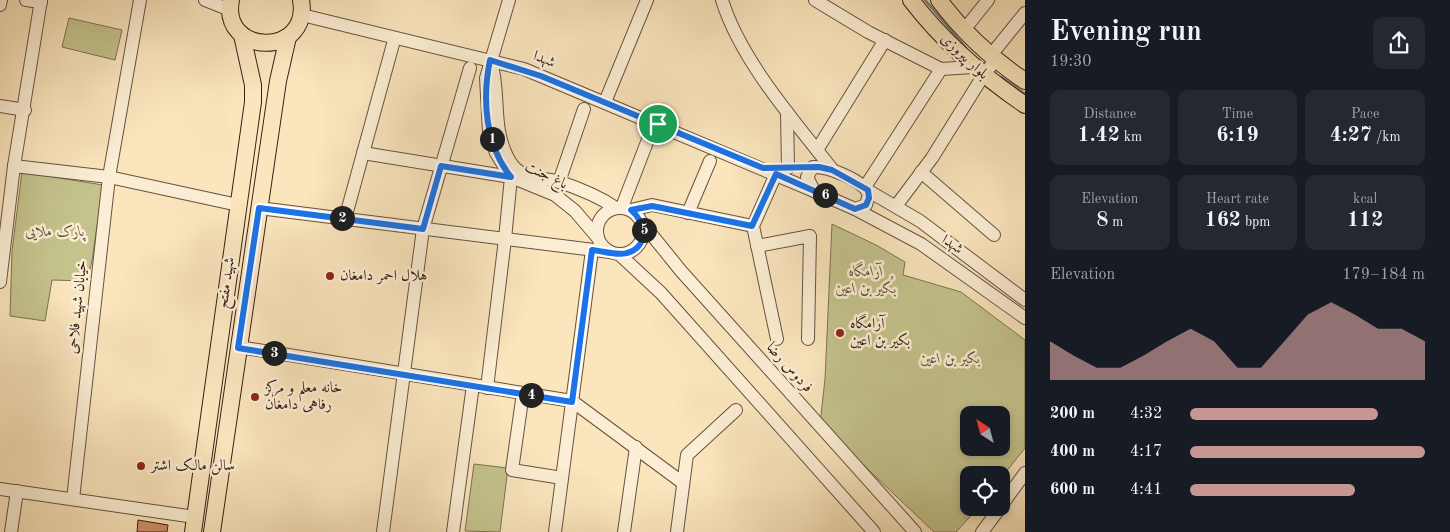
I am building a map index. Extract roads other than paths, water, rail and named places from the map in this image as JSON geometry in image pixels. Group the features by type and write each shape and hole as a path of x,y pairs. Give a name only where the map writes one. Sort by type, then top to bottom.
{"main road":[{"name":"بلوار پیروزی","path":"911,0 931,26 978,71 1025,105"},
{"name":"بلوار پیروزی","path":"939,0 964,30 993,57 1025,81"},
{"name":"شهید مفتح","path":"194,524 254,93 242,35 232,20 230,5"},
{"name":"شهید مفتح","path":"212,532 278,81 288,37 294,31 302,7"},
{"path":"242,35 260,44 279,42 288,37"}],"street":[{"path":"0,5 1,0"},
{"path":"0,282 5,216 25,110 41,1 26,0"},
{"name":"خیابان شهید فلاحی","path":"73,499 109,176 140,0"},
{"path":"206,0 230,5"},
{"path":"490,60 509,0"},
{"path":"606,102 647,0"},
{"path":"722,0 729,20 748,54 787,112 832,170"},
{"path":"816,0 884,40 940,69 978,71"},
{"path":"964,30 988,0"},
{"name":"شهدا","path":"302,7 524,69 763,168 855,209 921,244 1025,318"},
{"path":"896,206 920,172 978,71 993,57 1025,13"},
{"path":"816,150 884,40"},
{"path":"345,219 393,44"},
{"name":"باغ جنت","path":"490,60 486,78 489,132 502,166 511,177 555,195 575,211 595,244"},
{"name":"باغ جنت","path":"490,60 496,77 498,131 508,159 516,169 524,174 559,182 594,194 623,208"},
{"path":"383,532 423,229 470,68"},
{"path":"855,209 866,205 869,198 866,189 940,69"},
{"path":"0,106 25,110"},
{"path":"559,182 584,109"},
{"path":"787,112 788,168"},
{"path":"623,208 649,137"},
{"path":"363,153 511,177 506,239 487,388"},
{"path":"688,213 710,161"},
{"path":"14,166 109,176 238,205"},
{"path":"813,167 807,178 814,191"},
{"name":"شهدا","path":"763,168 813,167 832,170 896,206 1025,300"},
{"path":"920,172 994,236"},
{"path":"776,174 752,226 777,339"},
{"path":"555,532 597,230 603,216 623,208 652,206 752,226"},
{"path":"259,208 506,239 602,246 614,253 661,293 874,532"},
{"path":"614,253 628,253 642,242 644,233 643,224 638,216 623,208"},
{"name":"فردوس رضا","path":"643,224 681,272 915,532"},
{"path":"757,246 810,236 808,339"},
{"path":"238,348 572,402 683,482"},
{"path":"453,532 473,385"},
{"path":"523,394 512,470 562,478"},
{"path":"677,532 687,455 736,410"},
{"path":"624,532 636,447"},
{"path":"1010,495 1025,474"},
{"path":"0,489 73,499 194,524"},
{"path":"11,532 17,491"},
{"path":"982,532 994,516"}],"waterway":[{"path":"925,0 966,48"},
{"path":"1001,77 1025,94"}],"place":[{"name":"هلال احمر دامغان","path":"330,276"},
{"name":"آرامگاه بکیر بن اعین","path":"840,333"},
{"name":"خانه معلم و مرکز رفاهی دامغان","path":"255,397"},
{"name":"سالن مالک اشتر","path":"141,466"}],"park label":[{"name":"پارک ملایی","path":"55,232"},
{"name":"آرامگاه بُکیر بن اعین","path":"866,280"},
{"name":"بکیر بن اعین","path":"950,359"}]}
